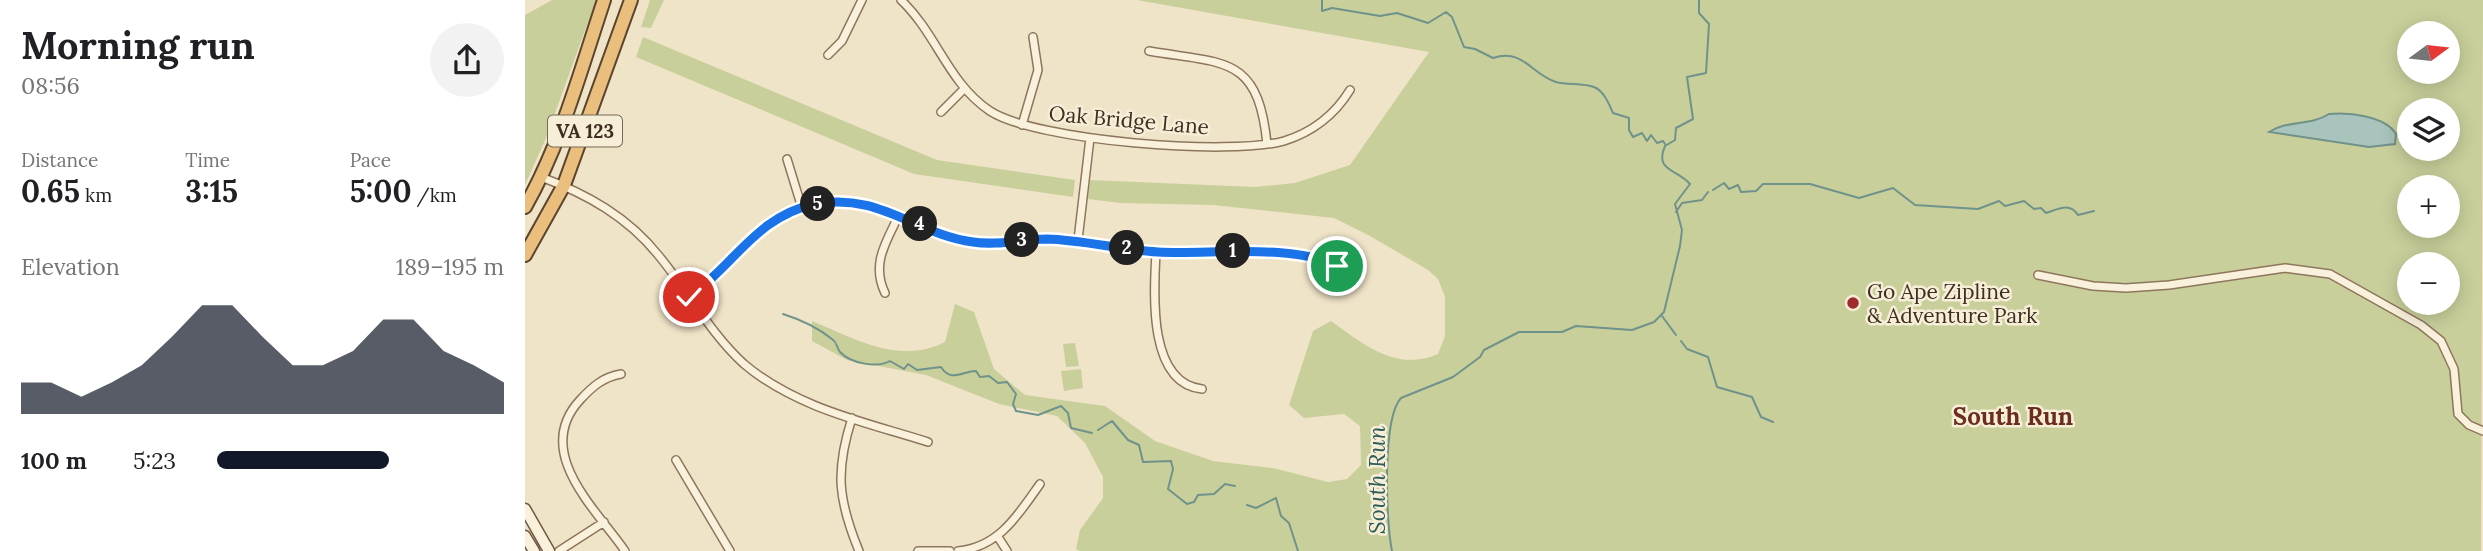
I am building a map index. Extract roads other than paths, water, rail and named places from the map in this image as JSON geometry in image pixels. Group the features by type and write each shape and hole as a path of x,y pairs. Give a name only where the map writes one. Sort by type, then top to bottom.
{"highway":[{"name":"VA 123","path":"525,207 541,177 604,0"},
{"name":"VA 123","path":"525,255 564,185 631,0"}],"main road":[{"path":"525,509 549,551"},
{"path":"525,536 534,551"}],"street":[{"path":"828,55 842,41 862,0"},
{"name":"Oak Bridge Lane","path":"901,0 921,22 964,89 993,113 1022,125 1090,138 1142,143 1267,145 1296,136 1317,125 1337,110 1350,90"},
{"path":"1022,125 1038,70 1033,37"},
{"path":"1149,51 1216,62 1238,72 1251,84 1261,101 1267,145"},
{"path":"940,112 964,89"},
{"path":"1077,240 1090,138"},
{"path":"786,159 802,208"},
{"path":"541,177 564,185 606,208 637,232 727,346 759,375 798,399 928,442"},
{"path":"689,297 715,277 757,231 780,216 826,203 853,202 899,215 943,234 974,242 1077,240 1156,252 1287,255 1329,262 1347,276"},
{"path":"885,293 878,277 878,267 899,215"},
{"path":"1156,252 1154,308 1162,349 1176,378 1187,386 1202,389"},
{"path":"2038,275 2093,286 2126,288 2169,285 2285,268 2330,274 2421,325 2441,341 2454,369 2458,414 2469,425 2483,431"},
{"path":"621,374 603,379 580,399 569,417 563,436 564,456 569,474 625,551"},
{"path":"852,418 842,452 840,481 843,509 859,551"},
{"path":"676,460 730,551"},
{"path":"958,551 977,547 998,537 1016,518 1040,484"},
{"path":"559,551 604,522"},
{"path":"998,537 1007,551"},
{"path":"918,551 950,551"}],"water":[{"path":"2329,114 2356,115 2384,123 2396,134 2395,144 2369,147 2269,132"}],"waterway":[{"path":"1322,0 1322,11 1332,8 1380,16 1397,13 1428,23 1446,12 1452,17 1464,47 1493,58 1512,56 1520,59 1556,82 1594,87 1603,95 1613,113 1629,118 1629,130 1633,137 1642,133 1647,141 1651,135 1657,143 1663,141 1665,144"},
{"name":"South Run","path":"1392,551 1387,496 1388,448 1395,409 1401,398 1453,377 1480,357 1484,350 1519,332 1562,332 1576,326 1632,330 1654,322 1664,312 1682,230 1675,204 1690,184 1665,165 1662,154 1665,146 1675,140 1676,128 1693,119 1687,77 1706,73 1709,24 1699,13 1699,0"},
{"path":"1713,190 1724,183 1729,189 1738,185 1741,192 1756,191 1763,184 1810,184 1859,198 1893,188 1915,205 1978,209 1999,201 2005,206 2024,201 2034,209 2041,208 2046,213 2063,208 2071,209 2078,215 2094,211"},
{"path":"1676,212 1682,203 1702,200 1708,192"},
{"path":"783,314 821,331 834,341 840,352 857,362 872,364 890,361 904,369 908,364 917,370 941,367 953,375 976,371 980,377 989,376 998,383 1007,382 1016,394 1013,404 1016,411 1038,415 1061,406 1068,413 1071,428 1092,433"},
{"path":"1662,316 1676,335"},
{"path":"1681,341 1687,349 1708,357 1717,387 1752,397 1761,417 1773,422"},
{"path":"1098,430 1112,421 1128,440 1139,445 1143,462 1171,461 1173,469 1168,489 1187,504 1194,502 1198,495 1214,494 1225,484 1235,486"},
{"path":"1247,505 1256,508 1276,498 1281,516 1289,523 1298,551"}],"place":[{"name":"Go Ape Zipline & Adventure Park","path":"1853,303"}],"district":[{"name":"South Run","path":"2013,416"}]}
